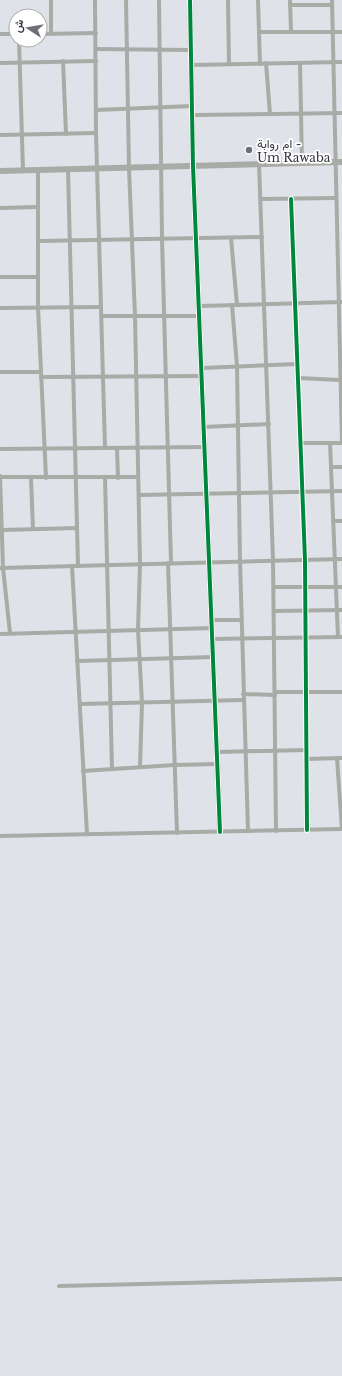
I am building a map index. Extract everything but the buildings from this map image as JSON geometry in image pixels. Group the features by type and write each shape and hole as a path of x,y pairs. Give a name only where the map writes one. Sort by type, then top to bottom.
{"street":[{"path":"50,0 51,34 96,33"},
{"path":"95,0 96,133 105,448"},
{"path":"126,0 129,168 135,316 139,495 140,564 138,630 142,703 140,767"},
{"path":"159,0 162,239 170,494 170,629 177,833"},
{"path":"190,0 193,166 213,628 220,832"},
{"path":"228,0 229,64"},
{"path":"258,0 260,64"},
{"path":"290,0 291,32"},
{"path":"290,5 332,2 334,113 339,162 336,198 340,234 340,380 342,443 300,443"},
{"path":"259,32 342,32"},
{"path":"19,48 23,171"},
{"path":"96,49 191,50"},
{"path":"63,61 66,134"},
{"path":"0,63 96,61"},
{"path":"191,65 342,62"},
{"path":"300,63 302,163"},
{"path":"266,64 270,114"},
{"path":"96,110 192,106"},
{"path":"192,115 342,113"},
{"path":"0,135 96,133"},
{"path":"0,171 339,162"},
{"path":"259,164 274,587 276,831"},
{"path":"68,169 78,566"},
{"path":"38,170 38,307 46,478"},
{"path":"261,199 336,198"},
{"path":"291,199 305,560 307,830"},
{"path":"0,208 38,207"},
{"path":"231,238 237,366 241,620 248,831"},
{"path":"38,241 262,238"},
{"path":"0,277 38,277"},
{"path":"199,306 340,302"},
{"path":"0,308 71,306 101,307"},
{"path":"102,316 200,316"},
{"path":"202,368 297,364"},
{"path":"0,372 40,372"},
{"path":"41,378 202,376"},
{"path":"298,378 340,380"},
{"path":"204,427 269,424"},
{"path":"213,638 340,637 336,610 330,443"},
{"path":"0,449 205,447"},
{"path":"117,448 118,478"},
{"path":"331,467 342,467"},
{"path":"10,633 2,568 0,477 138,478"},
{"path":"31,478 33,530"},
{"path":"105,478 107,631 112,769"},
{"path":"139,495 342,491"},
{"path":"333,521 342,521"},
{"path":"2,530 77,528"},
{"path":"2,568 342,559"},
{"path":"72,566 87,834"},
{"path":"274,587 342,587"},
{"path":"274,611 342,610"},
{"path":"212,620 241,620"},
{"path":"0,634 213,628"},
{"path":"77,661 214,657"},
{"path":"243,694 275,694 306,691 342,692"},
{"path":"80,704 243,700"},
{"path":"217,752 306,750"},
{"path":"0,836 342,829 340,758 306,759"},
{"path":"83,771 174,764 218,764"},
{"path":"59,1286 342,1279"}],"cycle path":[{"path":"190,0 193,166 220,832"},
{"path":"291,199 305,560 307,830"}],"place":[{"name":"ام روابة - Um Rawaba","path":"249,150"}]}
